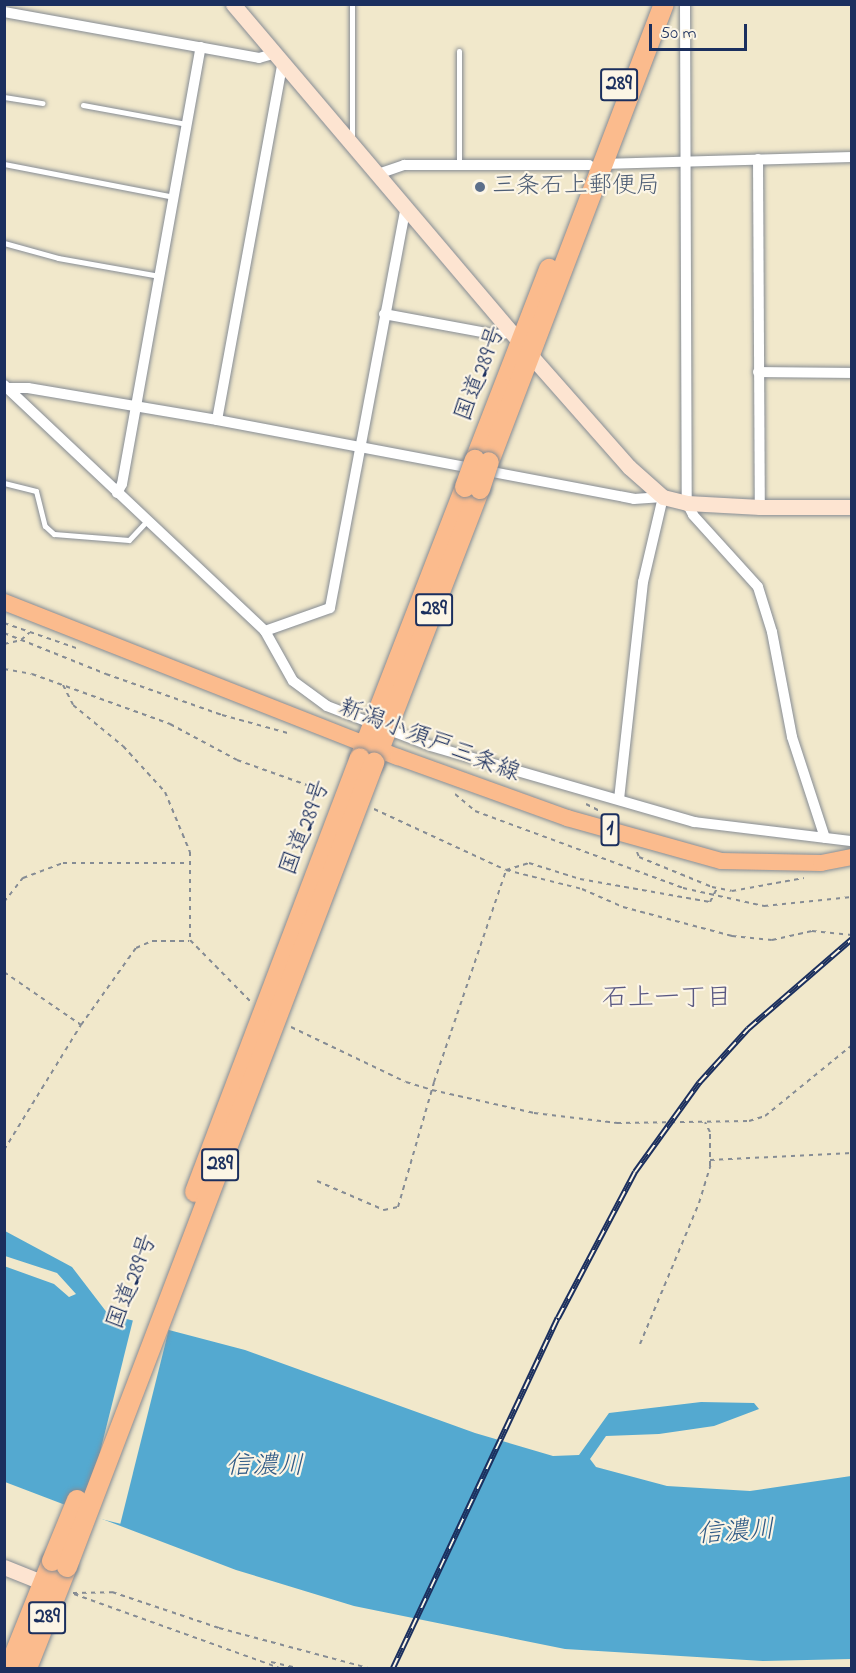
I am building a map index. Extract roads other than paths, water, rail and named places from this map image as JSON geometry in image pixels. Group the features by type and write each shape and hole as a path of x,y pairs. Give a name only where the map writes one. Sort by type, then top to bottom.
{"highway":[{"name":"国道289号","path":"595,164 650,4"},
{"name":"国道289号","path":"27,1668 58,1589 59,1564 473,488 522,344 595,164 664,4"},
{"name":"国道289号","path":"9,1668 58,1589"}],"main road":[{"name":"新潟小須戸三条線","path":"4,602 567,818 721,861 821,863 852,857"}],"street":[{"path":"233,4 522,344 630,467 663,497"},
{"path":"686,4 687,503 693,515 758,587 772,632 792,737 825,838"},
{"path":"4,12 259,58 279,58"},
{"path":"117,493 122,484 137,406 201,47"},
{"path":"217,420 279,58"},
{"path":"378,174 404,165 459,163 687,163 852,157"},
{"path":"758,159 759,507"},
{"path":"265,631 330,608 406,206"},
{"path":"384,314 497,335 522,344"},
{"path":"758,372 852,373"},
{"path":"6,387 28,388 217,420 634,500 663,497 687,503 759,507 852,507"},
{"path":"6,387 265,631 293,681 373,745 619,800 694,822 852,842"},
{"path":"619,800 643,582 663,497"},
{"path":"4,1567 58,1589"}],"lane":[{"path":"352,4 352,143"},
{"path":"459,51 459,163"},
{"path":"4,97 43,103"},
{"path":"83,105 187,124"},
{"path":"4,164 173,196"},
{"path":"4,243 58,258 159,276"},
{"path":"4,483 36,491 45,526 54,534 129,540 135,538 147,521"}],"water":[{"name":"信濃川","path":"5,1231 72,1267 108,1314 245,1350 475,1433 553,1456 579,1455 609,1413 701,1402 754,1403 759,1409 714,1426 659,1434 606,1436 590,1459 596,1467 667,1486 750,1491 851,1476 851,1659 763,1661 565,1649 354,1606 236,1570 5,1482 4,1266 54,1284 69,1297 76,1294 57,1273 5,1256"}],"railway":[{"path":"393,1668 558,1318 635,1172 699,1083 748,1029 852,939"}],"place":[{"name":"三条石上郵便局","path":"480,187"}],"district":[{"name":"石上一丁目","path":"667,1000"}]}
